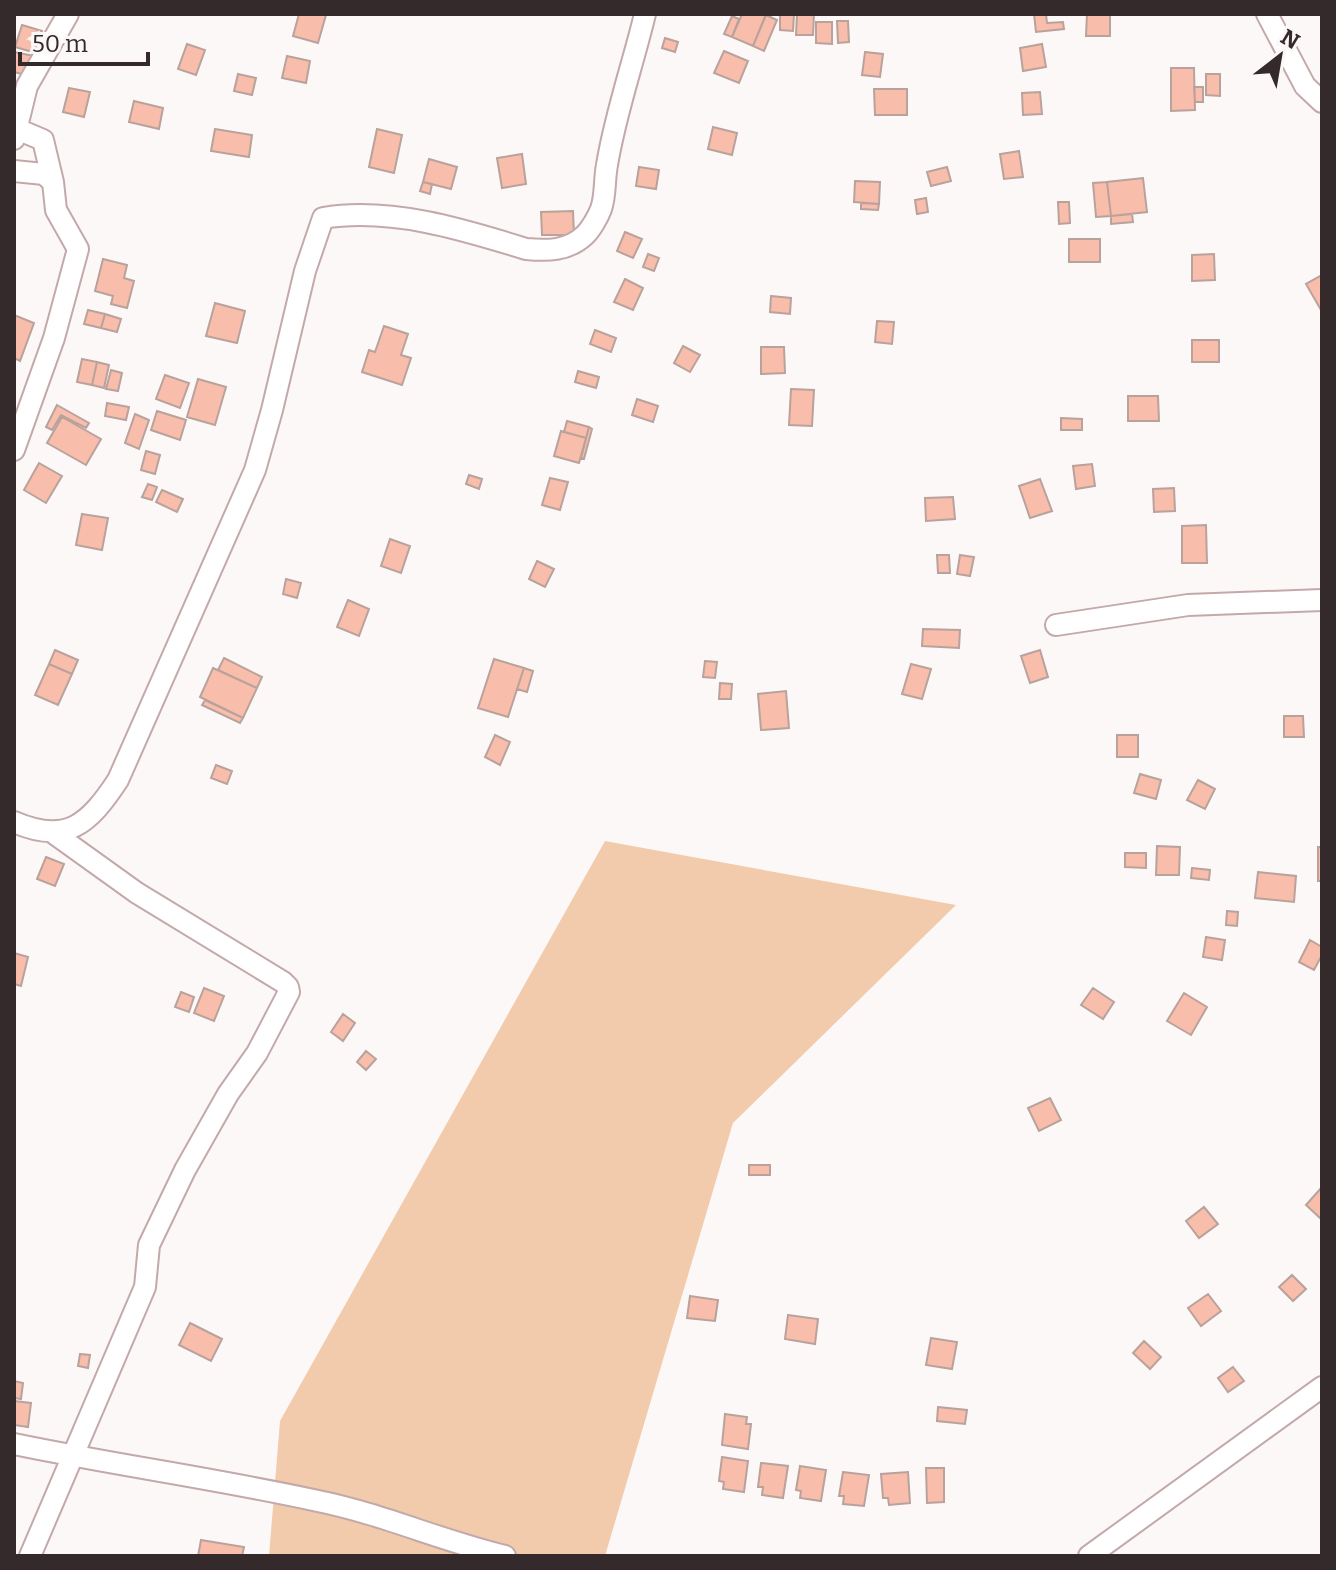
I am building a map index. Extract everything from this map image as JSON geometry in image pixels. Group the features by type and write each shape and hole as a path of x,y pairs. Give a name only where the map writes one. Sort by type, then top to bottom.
{"street":[{"path":"14,450 54,338 78,249 56,210 43,140 16,134 27,86 68,14"},
{"path":"14,822 37,831 52,832 87,820 118,780 255,470 305,271 323,218 370,215 427,223 542,251 556,250 578,240 587,233 604,199 606,166 645,14"},
{"path":"1267,14 1305,86 1322,102"},
{"path":"14,171 44,174 53,182"},
{"path":"1056,625 1188,605 1322,600"},
{"path":"30,1556 145,1287 147,1252 155,1232 185,1170 228,1094 257,1053 289,992 283,982 137,893 52,832"},
{"path":"1089,1556 1322,1387"},
{"path":"14,1444 321,1501 505,1556"}],"shaded area":[{"path":"605,841 956,905 733,1123 605,1556 269,1556 280,1421"}],"building":[{"path":"299,14 326,15 318,43 293,36"},
{"path":"742,14 766,14 753,46 732,37"},
{"path":"780,14 794,14 793,31 780,30"},
{"path":"797,14 814,14 813,35 796,35"},
{"path":"1034,14 1046,14 1047,23 1063,22 1064,29 1036,32"},
{"path":"1087,14 1110,14 1110,36 1086,36"},
{"path":"766,15 777,20 764,51 753,46"},
{"path":"732,16 739,19 732,37 724,34"},
{"path":"837,21 848,21 849,42 838,43"},
{"path":"816,22 832,22 832,44 816,43"},
{"path":"22,25 42,31 36,53 15,47"},
{"path":"665,38 678,42 675,52 662,48"},
{"path":"187,44 205,50 196,75 178,69"},
{"path":"1042,44 1046,67 1023,71 1020,48"},
{"path":"724,51 748,61 739,83 714,73"},
{"path":"14,52 34,56 29,76 14,72"},
{"path":"865,52 883,54 880,77 862,75"},
{"path":"287,56 310,61 306,83 282,78"},
{"path":"1171,68 1194,68 1195,110 1171,111"},
{"path":"238,74 256,78 252,95 234,91"},
{"path":"1206,74 1220,74 1220,96 1206,95"},
{"path":"1194,87 1203,87 1203,102 1195,102"},
{"path":"69,88 90,92 84,117 63,112"},
{"path":"874,89 907,89 907,115 875,115"},
{"path":"1040,92 1042,114 1023,115 1022,93"},
{"path":"134,101 163,108 159,129 129,122"},
{"path":"713,127 737,133 732,155 708,149"},
{"path":"215,129 252,135 249,157 211,151"},
{"path":"377,129 402,135 394,173 369,167"},
{"path":"1019,151 1023,177 1004,179 1000,154"},
{"path":"522,154 526,184 502,188 497,158"},
{"path":"429,159 457,167 451,189 423,182"},
{"path":"639,167 659,170 656,189 636,186"},
{"path":"947,167 951,181 931,186 927,172"},
{"path":"1143,178 1147,212 1111,216 1107,182"},
{"path":"855,181 880,182 879,204 854,202"},
{"path":"423,182 432,184 430,194 420,191"},
{"path":"1107,182 1111,216 1096,217 1093,183"},
{"path":"926,198 928,212 917,214 915,200"},
{"path":"1058,202 1069,202 1070,223 1059,224"},
{"path":"861,203 879,204 878,210 861,209"},
{"path":"573,211 574,235 542,235 541,212"},
{"path":"1132,214 1133,222 1111,224 1111,216"},
{"path":"625,232 642,239 633,258 617,251"},
{"path":"1069,239 1100,239 1100,262 1069,262"},
{"path":"648,254 659,258 654,271 643,267"},
{"path":"1214,254 1215,280 1192,281 1192,255"},
{"path":"103,259 127,265 124,278 134,281 127,308 111,304 113,296 95,291"},
{"path":"1322,275 1322,310 1321,310 1306,284"},
{"path":"625,279 643,288 633,310 614,302"},
{"path":"771,296 791,298 790,314 770,312"},
{"path":"215,303 245,311 237,343 206,336"},
{"path":"88,310 105,314 101,328 84,324"},
{"path":"105,314 121,319 117,332 101,328"},
{"path":"14,315 34,323 20,361 14,358"},
{"path":"877,321 894,322 892,344 875,342"},
{"path":"384,326 408,334 401,355 411,358 402,385 362,372 369,350 375,352"},
{"path":"595,330 616,338 611,352 590,344"},
{"path":"1192,340 1219,340 1219,362 1192,362"},
{"path":"683,346 700,355 690,372 674,363"},
{"path":"761,347 784,347 785,373 761,374"},
{"path":"82,359 97,362 92,385 77,382"},
{"path":"97,362 109,365 104,388 92,385"},
{"path":"111,370 122,373 118,391 106,389"},
{"path":"578,371 599,377 596,388 575,382"},
{"path":"165,375 189,383 180,408 156,399"},
{"path":"198,379 226,387 215,425 187,417"},
{"path":"791,389 814,390 812,426 789,425"},
{"path":"1128,396 1158,396 1159,421 1128,421"},
{"path":"637,399 658,406 653,422 632,415"},
{"path":"107,403 129,407 126,420 105,416"},
{"path":"57,405 89,423 86,428 61,415 52,430 46,427"},
{"path":"157,411 186,420 180,440 151,430"},
{"path":"135,414 149,420 139,449 125,443"},
{"path":"62,417 101,439 86,465 47,443"},
{"path":"1061,418 1082,419 1082,430 1061,430"},
{"path":"567,421 589,427 586,438 564,432"},
{"path":"589,427 592,429 584,459 581,458"},
{"path":"561,431 586,438 579,463 554,456"},
{"path":"146,451 160,455 155,474 141,470"},
{"path":"39,463 62,476 46,503 24,490"},
{"path":"1092,464 1095,486 1076,489 1073,466"},
{"path":"469,475 482,479 479,489 466,484"},
{"path":"550,478 568,482 560,510 542,505"},
{"path":"1040,479 1052,511 1030,518 1019,486"},
{"path":"148,484 157,487 152,500 142,497"},
{"path":"1174,488 1175,511 1154,512 1153,489"},
{"path":"162,490 183,499 177,512 156,502"},
{"path":"953,497 955,519 926,521 925,498"},
{"path":"82,514 108,518 102,550 76,545"},
{"path":"1206,525 1207,563 1182,563 1182,526"},
{"path":"390,539 410,546 401,573 381,566"},
{"path":"937,555 949,555 950,573 938,573"},
{"path":"960,555 974,557 970,576 957,574"},
{"path":"537,561 554,569 545,587 529,579"},
{"path":"286,579 301,583 297,598 283,594"},
{"path":"348,600 369,609 359,636 337,627"},
{"path":"923,629 960,630 959,648 922,646"},
{"path":"55,650 78,660 72,674 49,664"},
{"path":"1040,650 1048,677 1030,683 1021,656"},
{"path":"224,658 262,677 257,688 218,670"},
{"path":"494,659 524,668 508,717 478,708"},
{"path":"705,661 717,662 715,678 703,677"},
{"path":"49,664 72,674 58,705 35,695"},
{"path":"911,664 931,669 922,699 902,694"},
{"path":"213,668 257,688 243,718 200,697"},
{"path":"524,668 533,671 527,692 517,689"},
{"path":"720,683 732,684 731,699 719,699"},
{"path":"786,691 789,728 761,730 758,694"},
{"path":"205,700 243,718 240,723 202,705"},
{"path":"1284,716 1303,716 1304,737 1284,737"},
{"path":"495,735 510,742 500,765 485,757"},
{"path":"1117,735 1138,735 1138,757 1117,757"},
{"path":"216,765 232,771 227,784 211,778"},
{"path":"1140,774 1161,780 1156,799 1134,793"},
{"path":"1198,780 1215,789 1205,809 1187,800"},
{"path":"1157,846 1180,847 1179,875 1156,875"},
{"path":"1318,847 1322,847 1322,881 1318,881"},
{"path":"1125,853 1146,853 1146,868 1125,867"},
{"path":"46,857 64,864 55,886 37,879"},
{"path":"1192,868 1210,870 1209,880 1191,878"},
{"path":"1258,872 1296,876 1294,902 1255,898"},
{"path":"1227,911 1238,912 1237,926 1226,925"},
{"path":"1206,937 1225,940 1222,960 1203,957"},
{"path":"1310,940 1322,947 1322,955 1314,970 1299,962"},
{"path":"14,953 28,957 21,986 14,984"},
{"path":"204,988 224,996 214,1021 194,1013"},
{"path":"1093,988 1114,1002 1103,1019 1081,1005"},
{"path":"181,992 194,997 189,1012 175,1007"},
{"path":"1184,993 1207,1007 1191,1035 1167,1021"},
{"path":"343,1014 355,1023 343,1041 331,1032"},
{"path":"366,1051 376,1059 366,1070 357,1062"},
{"path":"1050,1098 1061,1120 1039,1131 1028,1108"},
{"path":"749,1165 770,1165 770,1175 749,1175"},
{"path":"1322,1187 1322,1216 1320,1218 1306,1205"},
{"path":"1204,1207 1218,1224 1199,1238 1186,1221"},
{"path":"1292,1275 1306,1289 1293,1301 1279,1287"},
{"path":"1208,1294 1221,1311 1201,1326 1188,1308"},
{"path":"690,1296 718,1300 715,1321 687,1318"},
{"path":"788,1315 818,1319 815,1344 785,1339"},
{"path":"190,1323 222,1339 211,1361 179,1345"},
{"path":"931,1338 957,1342 952,1369 926,1365"},
{"path":"1144,1341 1161,1357 1150,1369 1133,1353"},
{"path":"80,1354 90,1355 88,1368 78,1366"},
{"path":"1233,1367 1244,1381 1228,1392 1218,1378"},
{"path":"14,1381 23,1383 21,1399 14,1398"},
{"path":"14,1401 31,1403 28,1427 14,1425"},
{"path":"938,1407 967,1410 965,1424 937,1421"},
{"path":"725,1414 747,1417 746,1424 751,1424 748,1449 722,1445"},
{"path":"722,1457 748,1461 744,1492 723,1489 724,1482 719,1481"},
{"path":"761,1463 788,1466 783,1498 762,1495 763,1487 758,1487"},
{"path":"800,1466 826,1470 821,1501 800,1498 801,1491 796,1490"},
{"path":"926,1468 944,1468 944,1502 927,1503"},
{"path":"843,1472 869,1475 864,1506 843,1504 844,1496 839,1496"},
{"path":"908,1472 910,1503 889,1505 888,1498 883,1498 881,1474"},
{"path":"201,1540 244,1547 242,1556 198,1556"}]}
